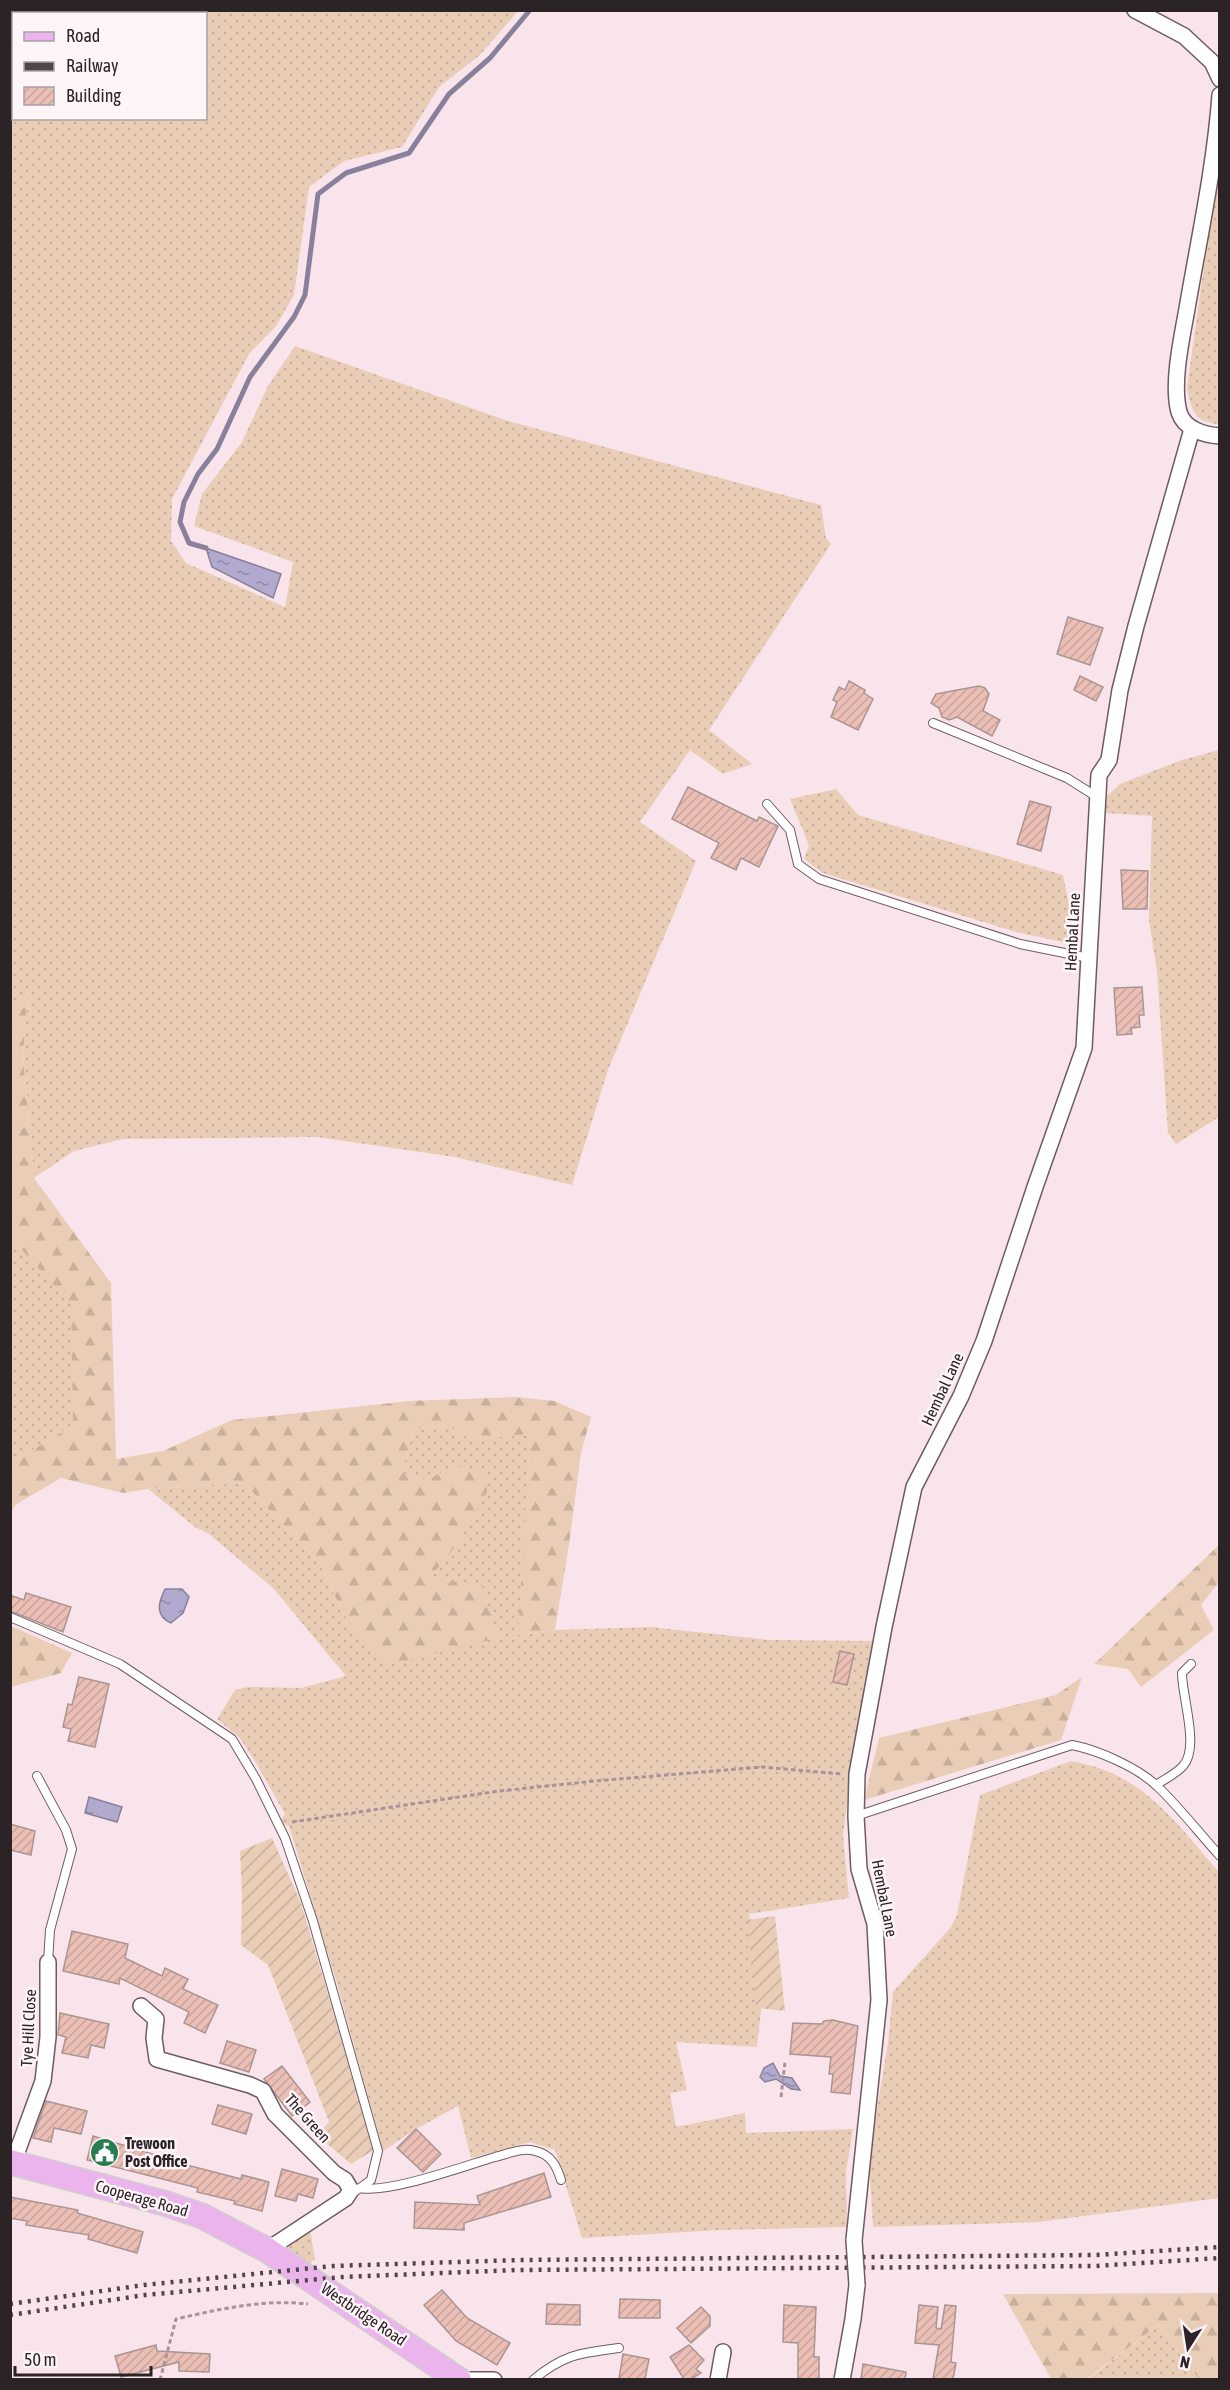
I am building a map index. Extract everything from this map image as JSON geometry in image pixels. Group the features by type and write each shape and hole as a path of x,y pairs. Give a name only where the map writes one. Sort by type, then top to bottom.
{"main road":[{"name":"Cooperage Road","path":"12,2163 164,2202 202,2216 267,2250"},
{"name":"Westbridge Road","path":"267,2250 459,2379"}],"street":[{"path":"1136,10 1184,36 1212,62 1220,80"},
{"path":"1220,95 1177,370 1179,412 1192,429 1202,434 1220,436"},
{"name":"Hembal Lane","path":"842,2379 854,2319 857,2285 854,2240 879,2000 875,1924 859,1869 856,1816 857,1774 884,1627 914,1487 961,1396 984,1341 1084,1048 1099,775 1109,760 1120,690 1136,626 1192,429"},
{"name":"Tye Hill Close","path":"12,2163 43,2081 48,2037 48,1962"},
{"name":"The Green","path":"141,2006 156,2019 154,2038 157,2059 250,2085 263,2091 275,2114 334,2173 345,2181 351,2190 346,2198"},
{"path":"267,2250 346,2198"},
{"path":"718,2379 723,2352"},
{"path":"468,2379 494,2379"}],"lane":[{"path":"933,723 1067,778 1097,797"},
{"path":"767,804 790,830 798,864 819,879 1020,944 1089,958"},
{"path":"10,1617 120,1664 232,1738 256,1779 278,1824 313,1921 378,2151 371,2180 346,2198"},
{"path":"1156,1785 1182,1767 1190,1756 1191,1743 1182,1690 1182,1673 1191,1664"},
{"path":"856,1816 1072,1745 1111,1756 1156,1785 1220,1856"},
{"path":"38,1776 66,1830 72,1849 50,1930 48,1962"},
{"path":"360,2188 372,2190 424,2178 520,2150 537,2151 549,2158 557,2166 561,2180"},
{"path":"533,2379 553,2363 571,2356 619,2348"}],"path":[{"path":"278,1824 499,1791 595,1781 762,1767 850,1775"},
{"path":"781,2097 785,2062"},
{"path":"160,2379 176,2319 227,2307 282,2301 314,2305"}],"green space":[{"path":"11,11 518,11 480,55 439,87 402,147 344,161 309,187 294,295 276,326 249,354 172,499 171,541 186,563 285,607 293,562 194,526 202,494 242,442 268,386 295,346 508,421 821,505 826,538 831,544 709,730 752,764 723,774 690,750 640,822 696,861 608,1070 572,1185 455,1157 317,1137 123,1139 74,1151 34,1178 23,1056 28,991 11,1014"},
{"path":"1219,161 1219,424 1199,418 1192,408 1187,387"},
{"path":"1219,750 1219,1117 1176,1144 1168,1133 1157,971 1149,921 1152,816 1105,813 1105,798 1120,784 1182,760"},
{"path":"836,789 858,815 1063,875 1077,945 1016,932 823,873 804,859 809,845 790,799"},
{"path":"28,990 23,1056 34,1178 111,1283 116,1459 163,1451 232,1420 409,1401 516,1397 554,1401 591,1417 581,1453 555,1630 518,1635 530,1434 470,1439 450,1427 413,1429 402,1472 426,1480 455,1466 486,1471 487,1492 459,1542 429,1579 482,1585 498,1638 385,1666 343,1614 321,1565 244,1483 148,1489 123,1493 61,1478 15,1505 11,1513 11,1466 19,1458 73,1425 71,1304 11,1238 11,1014"},
{"path":"11,1238 72,1304 73,1425 19,1458 11,1466"},
{"path":"450,1427 470,1439 530,1434 519,1635 555,1630 650,1627 770,1640 872,1641 851,1769 843,1836 849,1898 749,1914 761,2011 757,2047 676,2042 687,2090 670,2093 676,2127 745,2113 746,2133 853,2129 846,2172 847,2227 721,2230 582,2238 555,2150 530,2142 471,2158 458,2106 416,2129 383,2151 338,1987 289,1826 278,1824 285,1814 239,1737 217,1719 235,1690 248,1687 301,1688 346,1676 273,1588 209,1534 195,1527 148,1489 244,1483 321,1565 343,1614 429,1579 459,1542 455,1466 426,1480 402,1472 413,1429"},
{"path":"1219,1545 1219,1582 1201,1605 1214,1630 1141,1687 1128,1669 1094,1664"},
{"path":"11,1626 72,1653 61,1673 11,1687"},
{"path":"1082,1677 1061,1740 864,1800 879,1738 1056,1695"},
{"path":"1071,1761 1096,1767 1138,1788 1171,1818 1219,1872 1219,2198 1039,2222 873,2227 869,2159 888,2043 893,1992 951,1927 957,1915 980,1795"},
{"path":"272,1838 301,1903 374,2150 351,2164 317,2135 329,2122 268,1965 241,1945 240,1851"},
{"path":"775,1916 785,2011 756,2008 747,1920"},
{"path":"310,2230 315,2259 306,2267 286,2251"},
{"path":"1219,2293 1219,2380 1199,2379 1158,2325 1087,2379 1051,2379 1003,2294"},
{"path":"1158,2325 1199,2379 1087,2380"}],"water":[{"path":"206,548 281,574 273,598 212,567"},
{"path":"165,1589 182,1589 189,1597 183,1613 171,1623 162,1617 159,1609"},
{"path":"89,1797 122,1807 117,1822 85,1813"},
{"path":"773,2063 780,2076 792,2078 800,2090 791,2089 776,2079 765,2082 760,2077 764,2068"}],"building":[{"path":"1068,617 1103,628 1090,665 1057,654"},
{"path":"1080,676 1103,687 1096,701 1074,690"},
{"path":"849,681 865,690 864,693 873,699 858,730 831,717 837,702 833,700 839,687 845,690"},
{"path":"979,686 985,688 989,694 983,711 1000,720 992,736 957,717 949,720 942,717 939,708 931,703 936,694"},
{"path":"688,787 757,821 759,817 778,826 759,867 741,858 736,870 711,858 719,843 672,819"},
{"path":"1030,801 1051,807 1041,851 1017,844"},
{"path":"1121,870 1148,871 1147,909 1123,909"},
{"path":"1142,987 1144,1015 1139,1015 1140,1027 1131,1028 1132,1034 1117,1035 1114,988"},
{"path":"26,1593 71,1607 63,1632 10,1611 10,1595 24,1600"},
{"path":"840,1651 854,1654 847,1685 833,1682"},
{"path":"79,1677 109,1684 95,1747 68,1741 71,1729 63,1727 68,1704 72,1705"},
{"path":"10,1824 35,1831 31,1855 10,1850"},
{"path":"72,1931 128,1944 125,1958 162,1976 165,1968 188,1979 183,1989 218,2005 205,2033 184,2023 189,2012 120,1978 119,1984 63,1971"},
{"path":"60,2013 109,2024 104,2048 91,2045 88,2058 62,2053 66,2037 58,2035"},
{"path":"833,2020 858,2026 850,2094 831,2092 833,2074 829,2074 831,2057 790,2054 793,2023 822,2024 824,2021"},
{"path":"227,2041 256,2050 249,2072 220,2063"},
{"path":"282,2066 310,2102 292,2116 264,2079"},
{"path":"46,2101 87,2111 81,2134 54,2128 51,2142 33,2138"},
{"path":"218,2105 252,2114 246,2134 212,2124"},
{"path":"416,2129 441,2154 423,2172 397,2148"},
{"path":"93,2136 156,2155 156,2157 241,2179 242,2175 269,2182 262,2211 234,2204 235,2201 197,2192 198,2188 87,2160"},
{"path":"282,2169 318,2179 313,2198 298,2194 296,2201 275,2196"},
{"path":"544,2173 551,2197 464,2223 464,2230 414,2228 415,2202 480,2205 477,2196"},
{"path":"10,2197 78,2210 77,2213 143,2232 137,2253 88,2239 89,2235 26,2225 27,2221 10,2218"},
{"path":"442,2290 467,2318 510,2343 497,2365 456,2341 424,2305"},
{"path":"620,2299 660,2300 660,2318 619,2318"},
{"path":"547,2304 580,2305 580,2325 546,2324"},
{"path":"784,2305 816,2307 814,2357 819,2357 819,2379 798,2379 798,2343 783,2342"},
{"path":"919,2305 938,2307 936,2328 941,2329 945,2305 956,2306 951,2362 956,2363 953,2379 933,2379 939,2345 915,2343"},
{"path":"701,2307 710,2316 710,2326 691,2343 677,2328"},
{"path":"156,2345 157,2351 210,2354 209,2372 179,2371 179,2362 121,2377 115,2356"},
{"path":"689,2345 704,2360 696,2369 701,2373 691,2379 684,2379 670,2357"},
{"path":"623,2354 649,2359 645,2379 619,2379"},
{"path":"863,2364 906,2372 905,2379 861,2379"}],"waterway":[{"path":"206,548 189,543 180,522 184,502 198,474 217,449 250,377 294,317 305,295 318,194 346,173 409,153 449,94 490,58 530,10"}],"railway":[{"path":"10,2304 144,2285 333,2266 520,2260 1095,2255 1220,2247"},
{"path":"10,2315 145,2295 342,2277 516,2270 1095,2266 1220,2258"}],"place":[{"name":"Trewoon Post Office","path":"104,2152"}]}
